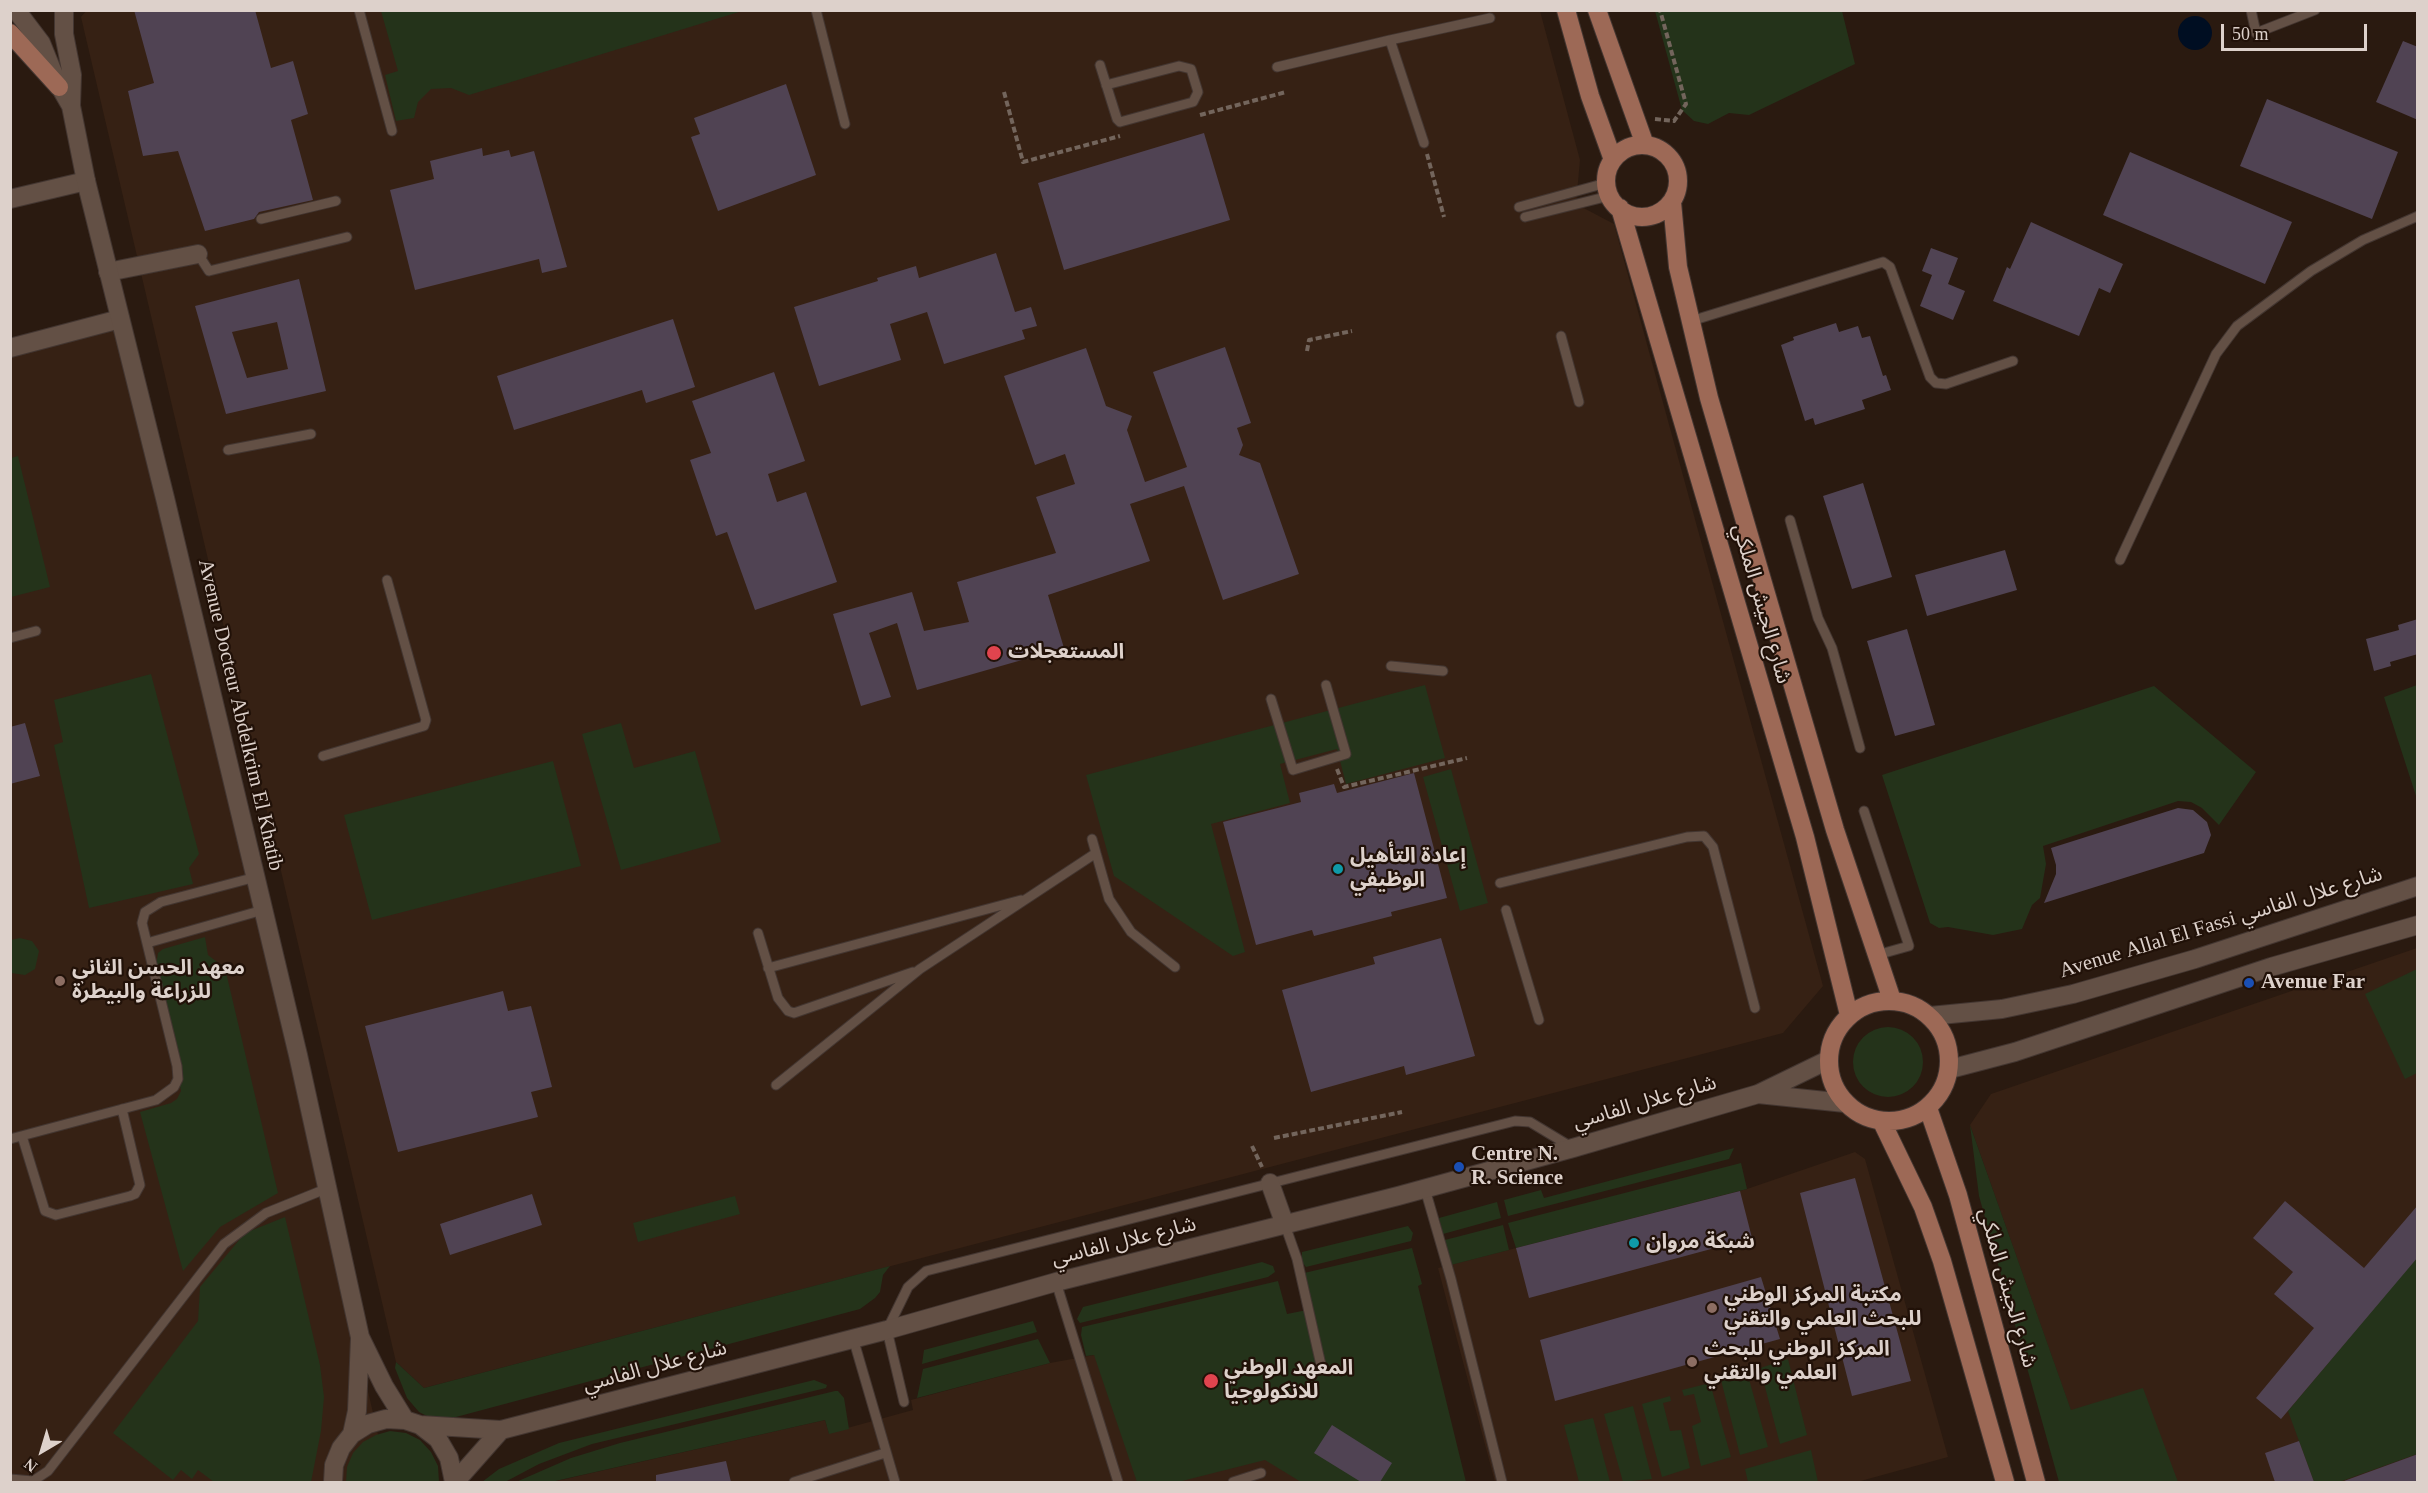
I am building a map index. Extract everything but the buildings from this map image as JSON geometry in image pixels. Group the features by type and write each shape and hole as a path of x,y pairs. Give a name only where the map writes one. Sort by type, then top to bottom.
{"main road":[{"path":"1566,10 1590,96 1613,160 1612,196 1639,217 1652,216 1672,202 1678,180 1676,168 1669,157 1658,149 1645,145 1622,152 1613,160"},
{"path":"1597,10 1645,145"},
{"path":"10,33 59,87"},
{"name":"شارع الجيش الملكي","path":"1612,196 1805,837 1849,1015"},
{"name":"شارع الجيش الملكي","path":"1672,202 1678,267 1740,509 1835,830 1892,1000"},
{"path":"1892,1000 1912,1005 1930,1016 1942,1031 1949,1049 1950,1069 1946,1083 1928,1108 1907,1119 1882,1122 1856,1112 1845,1103 1836,1090 1828,1060 1831,1043 1838,1028 1849,1015 1876,1002 1892,1000"},
{"name":"شارع الجيش الملكي","path":"1928,1108 1961,1206 2036,1482"},
{"path":"1882,1122 1923,1207 1942,1261 2005,1482"}],"street":[{"path":"16,10 41,44 59,87 70,106"},
{"path":"64,10 64,34 72,75 70,106"},
{"name":"Avenue Docteur Abdelkrim El Khatib","path":"70,106 86,181 329,1188 360,1336"},
{"path":"10,199 86,181"},
{"path":"108,272 198,254"},
{"path":"10,348 120,319"},
{"name":"Avenue Allal El Fassi شارع علال الفاسي","path":"1930,1016 2002,1009 2073,994 2230,948 2418,886"},
{"path":"1950,1069 2015,1052 2271,967 2418,925"},
{"name":"شارع علال الفاسي","path":"352,1434 368,1424 386,1419 501,1430 887,1330 1056,1282 1425,1189 1573,1148 1758,1094 1828,1060"},
{"name":"شارع علال الفاسي","path":"1758,1094 1845,1103"},
{"path":"1270,1184 1285,1225"},
{"path":"360,1336 384,1386 412,1423 438,1439 449,1458 454,1482"},
{"path":"333,1482 334,1465 341,1448 352,1434 357,1411 360,1336"},
{"path":"454,1482 501,1430"}],"lane":[{"path":"359,10 392,131"},
{"path":"816,10 845,124"},
{"path":"2251,10 2256,33 2315,10"},
{"path":"1277,67 1490,18"},
{"path":"1390,40 1424,143"},
{"path":"1100,65 1106,85 1117,119 1125,123 1193,102 1198,92 1191,69 1179,66 1106,85"},
{"path":"1519,207 1612,196"},
{"path":"1525,217 1612,196"},
{"path":"261,219 336,201"},
{"path":"2120,560 2216,354 2237,326 2311,271 2363,240 2418,216"},
{"path":"198,254 209,271 347,237"},
{"path":"1691,321 1883,262 1890,267 1930,377 1936,383 1946,384 2013,361"},
{"path":"1562,336 1579,402"},
{"path":"228,450 311,434"},
{"path":"1790,520 1818,618 1832,648 1860,748"},
{"path":"323,756 424,726 426,720 387,580"},
{"path":"10,638 36,631"},
{"path":"1391,666 1443,670"},
{"path":"1271,699 1293,770 1346,754 1326,686"},
{"path":"1864,811 1909,946 1877,955"},
{"path":"1500,883 1687,837 1704,836 1713,847 1755,1008"},
{"path":"1092,839 1109,899 1131,932 1175,968"},
{"path":"776,1085 920,969 1096,853"},
{"path":"10,1139 156,1100 166,1095 178,1078 142,923 149,908 255,877"},
{"path":"768,968 1029,897"},
{"path":"147,943 263,910"},
{"path":"1506,910 1539,1020"},
{"path":"758,933 778,998 788,1011 794,1013 920,969"},
{"path":"22,1136 42,1207 50,1214 130,1196 135,1194 140,1185 122,1109"},
{"path":"904,1402 887,1330 908,1287 926,1271 1515,1121 1530,1122 1573,1148"},
{"path":"10,1479 33,1481 44,1476 224,1244 266,1214 329,1188"},
{"path":"1425,1189 1451,1279 1502,1482"},
{"path":"1285,1225 1297,1259 1321,1365"},
{"path":"1056,1282 1118,1482"},
{"path":"853,1338 895,1482"},
{"path":"794,1482 885,1453"},
{"path":"1233,1482 1261,1473"}],"path":[{"path":"1655,119 1674,122 1686,104 1660,10"},
{"path":"1424,143 1444,217"},
{"path":"1307,351 1309,340 1352,331"},
{"path":"1333,758 1344,787 1467,758"},
{"path":"1274,1138 1402,1112"}],"shaded area":[{"path":"87,10 1540,11 1580,160 1576,204 1614,224 1823,986 1783,1033 424,1388 396,1362 81,17"},
{"path":"120,319 389,1482 11,1482 11,350"},
{"path":"2417,948 2417,1482 2096,1482 1970,1125 1991,1094"},
{"name":"المركز الوطني للبحث العلمي والتقني","path":"1855,1152 1865,1159 1948,1457 1857,1482 1495,1482 1438,1268 1747,1189"},
{"name":"المعهد الوطني للانكولوجيا","path":"1094,1355 1466,1482 552,1482 825,1420 829,1433 913,1410 911,1400 1050,1363"}],"green space":[{"path":"381,10 742,11 469,95 451,88 431,89 418,102 414,118 396,121 385,75 398,71"},
{"path":"1655,11 1842,11 1855,64 1749,115 1729,113 1708,124 1694,121 1682,110"},
{"path":"18,456 50,587 11,597 11,458"},
{"path":"151,674 199,854 189,868 193,884 89,908 54,745 63,742 54,700"},
{"path":"1425,685 1445,758 1346,784 1337,749 1280,764 1290,803 1211,824 1245,952 1233,956 1114,876 1086,775"},
{"path":"2418,685 2417,799 2384,697"},
{"path":"2154,686 2256,772 2219,825 2202,808 2191,802 2178,801 2043,846 2046,864 2040,898 2032,905 2022,929 1993,935 1948,927 1939,928 1930,923 1882,775"},
{"path":"621,723 634,768 695,751 721,842 621,870 582,734"},
{"path":"553,761 581,866 372,920 344,815"},
{"path":"1451,769 1488,903 1460,911 1423,777"},
{"path":"205,937 208,955 225,968 278,1193 220,1227 183,1271 140,1112 171,1103 177,1099 181,1091 156,966 158,953 163,949"},
{"path":"20,938 32,941 39,951 35,969 25,975 11,973 11,940"},
{"path":"2417,969 2417,1073 2405,1079 2365,994"},
{"path":"1881,1027 1895,1027 1908,1032 1918,1042 1923,1062 1918,1082 1908,1092 1895,1097 1881,1097 1868,1092 1858,1082 1853,1069 1853,1055 1858,1042 1868,1032"},
{"path":"1970,1125 2071,1410 2143,1388 2178,1482 2059,1482 1979,1196"},
{"path":"1734,1148 1729,1159 1508,1216 1504,1200 1541,1190 1544,1198"},
{"path":"1741,1163 1747,1189 1516,1248 1508,1223"},
{"path":"735,1196 740,1214 638,1242 633,1223"},
{"path":"1497,1202 1501,1218 1443,1234 1439,1218"},
{"path":"285,1217 320,1365 324,1397 321,1431 311,1482 214,1482 198,1470 192,1479 181,1470 173,1480 113,1433 198,1321 200,1287 245,1233"},
{"path":"1503,1225 1509,1250 1447,1266 1441,1241"},
{"path":"1408,1226 1413,1233 1411,1241 1306,1267 1302,1262 1302,1252"},
{"path":"1412,1248 1422,1284 1418,1286 1466,1482 1301,1482 1265,1460 1178,1482 1137,1482 1094,1355 1086,1356 1081,1335 1082,1327 1278,1281 1287,1314 1312,1309 1304,1273"},
{"path":"2417,1257 2417,1454 2339,1482 2314,1482 2288,1411"},
{"path":"1262,1262 1273,1266 1275,1272 1268,1277 1080,1323 1077,1319 1083,1307"},
{"path":"890,1266 883,1275 880,1292 860,1309 456,1417 435,1420 419,1412 407,1398 395,1368 396,1362 424,1388"},
{"path":"1033,1321 1037,1332 922,1364 924,1350"},
{"path":"1038,1339 1050,1363 917,1398 923,1369"},
{"path":"1788,1359 1807,1435 1780,1444 1760,1368"},
{"path":"1747,1372 1768,1447 1740,1455 1721,1380"},
{"path":"814,1380 827,1385 826,1388 592,1444 539,1464 505,1482 482,1482 499,1469 559,1443"},
{"path":"1710,1383 1731,1457 1701,1466 1692,1426 1701,1422 1694,1394 1684,1396 1682,1390"},
{"path":"838,1391 844,1398 849,1429 829,1434 825,1420 551,1482 516,1482 571,1458 620,1443"},
{"path":"1670,1396 1671,1401 1663,1403 1670,1431 1681,1430 1690,1468 1662,1477 1642,1404"},
{"path":"1633,1406 1652,1479 1623,1482 1604,1414"},
{"path":"1593,1418 1610,1482 1579,1482 1564,1425"},
{"path":"390,1431 406,1433 420,1440 431,1452 438,1466 439,1482 346,1482 347,1467 353,1453 363,1442"},
{"path":"1811,1450 1818,1482 1748,1482 1745,1469"}],"water":[{"path":"2195,16 2207,21 2212,33 2207,45 2195,50 2183,45 2178,33 2183,21"}],"place":[{"name":"المستعجلات","path":"994,653"},
{"name":"إعادة التأهيل الوظيفي","path":"1338,869"},
{"name":"معهد الحسن الثاني للزراعة والبيطرة","path":"60,981"},
{"name":"Avenue Far","path":"2249,983"},
{"name":"Centre N. R. Science","path":"1459,1167"},
{"name":"شبكة مروان","path":"1634,1243"},
{"name":"مكتبة المركز الوطني للبحث العلمي والتقني","path":"1712,1308"},
{"name":"المركز الوطني للبحث العلمي والتقني","path":"1692,1362"},
{"name":"المعهد الوطني للانكولوجيا","path":"1211,1381"}]}
